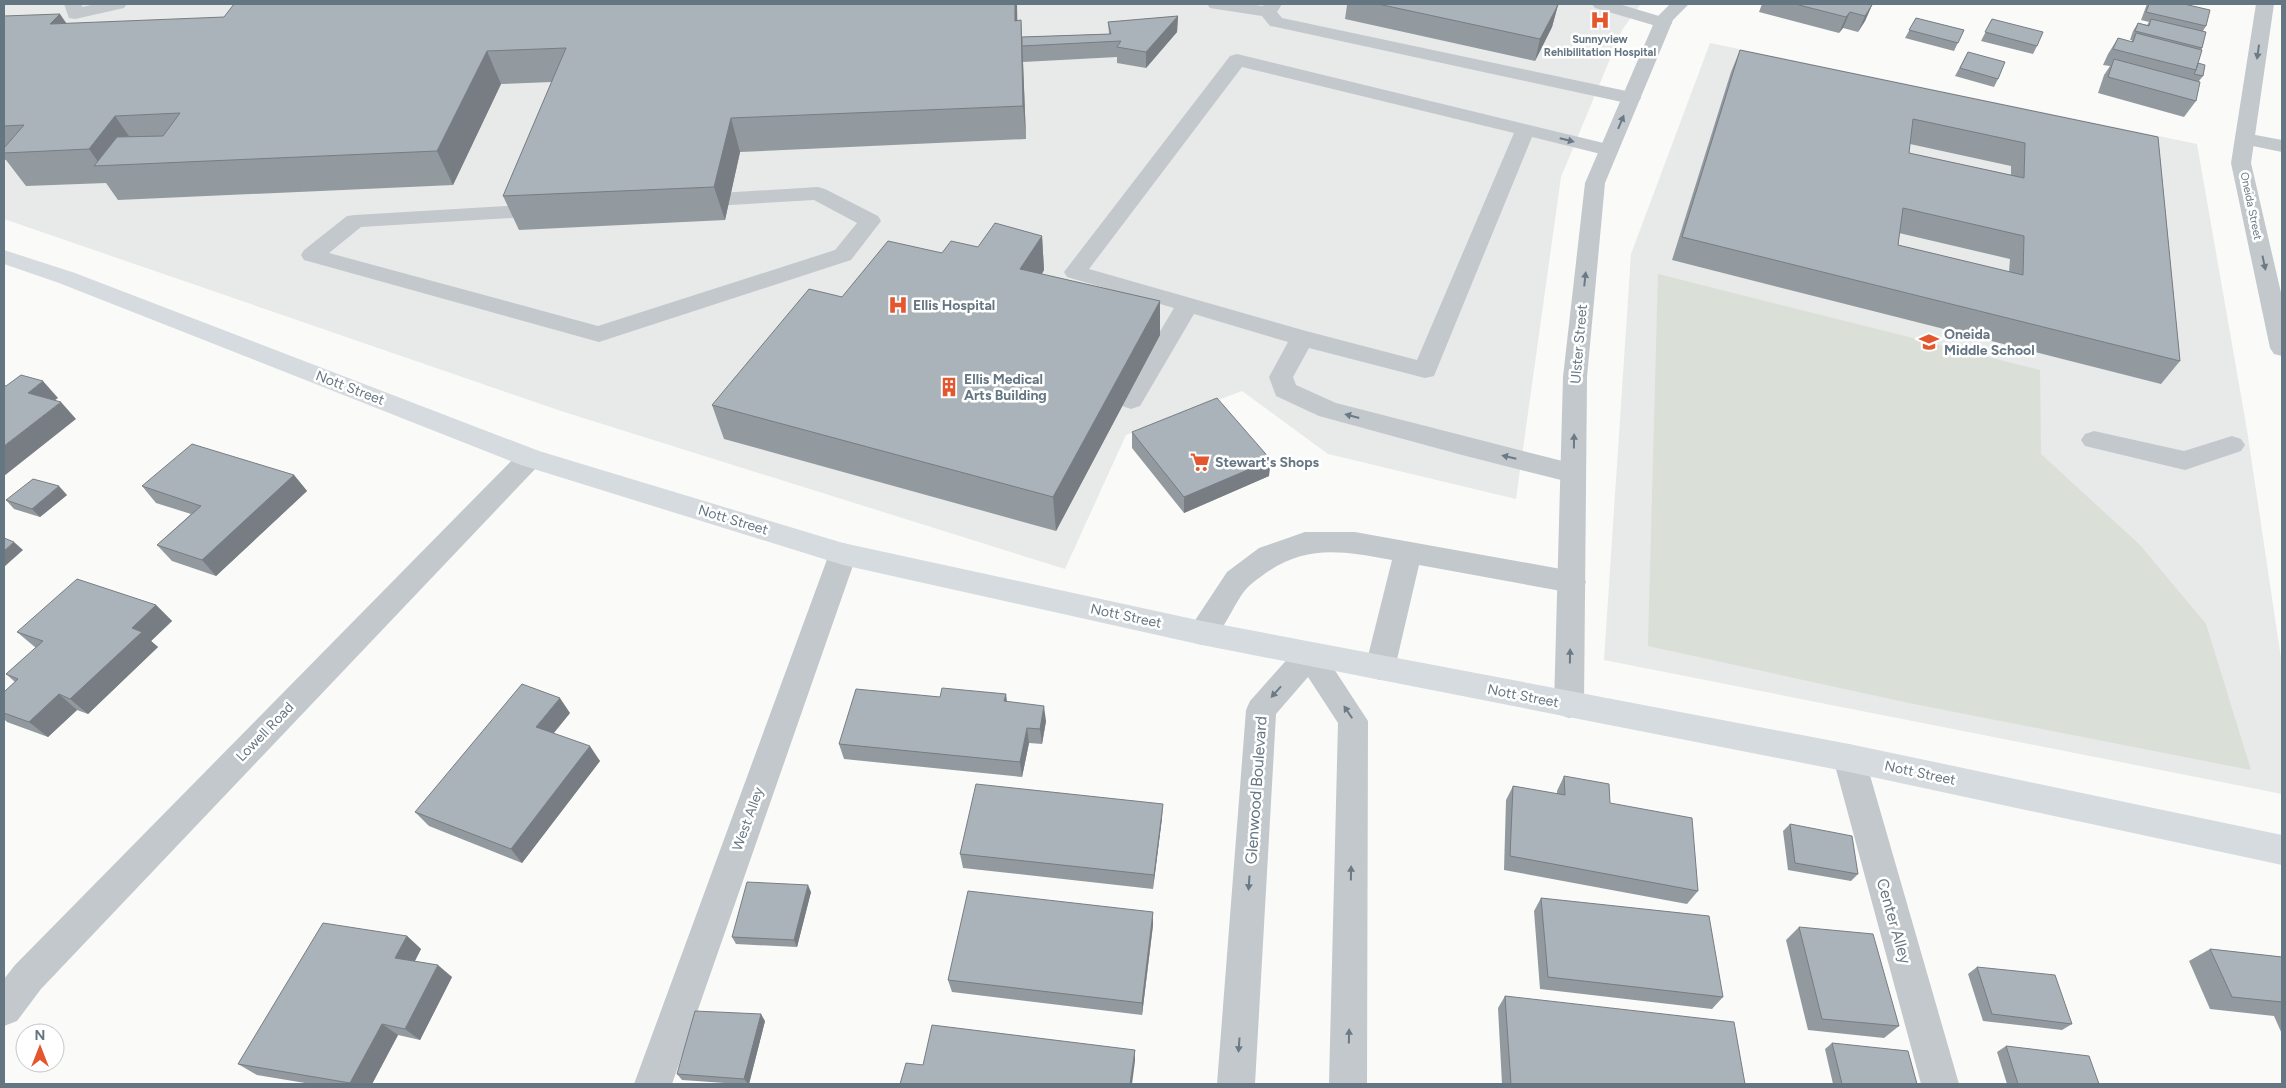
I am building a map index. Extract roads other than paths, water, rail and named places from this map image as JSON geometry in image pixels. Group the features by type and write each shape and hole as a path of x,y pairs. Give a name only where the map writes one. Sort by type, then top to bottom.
{"main road":[{"name":"Nott Street","path":"4,258 67,278 530,458 843,554 1202,633 1849,758 2282,850"}],"street":[{"path":"73,4 75,14 118,4"},
{"path":"1216,4 1271,8 1276,22 1631,98"},
{"path":"1601,4 1663,23"},
{"name":"Ulster Street","path":"1569,705 1575,378 1595,183 1663,23 1680,4"},
{"name":"Oneida Street","path":"2260,6 2242,164 2282,348"},
{"path":"1525,130 1425,370 1302,338 1075,272 1237,60 1609,150"},
{"path":"2245,139 2282,146"},
{"path":"818,193 870,221 843,255 599,334 312,255 355,221 526,212 818,193"},
{"path":"1131,400 1188,305"},
{"path":"1302,338 1281,377 1285,390 1328,410 1573,473"},
{"path":"2094,440 2185,461 2232,445"},
{"name":"Lowell Road","path":"4,1008 28,977 530,458"},
{"path":"1202,633 1236,580 1269,556 1305,543 1356,543 1572,582"},
{"path":"1380,668 1408,552"},
{"name":"West Alley","path":"653,1084 843,554"},
{"path":"1309,655 1353,721 1348,1084"},
{"name":"Glenwood Boulevard","path":"1236,1084 1261,710 1309,655"},
{"name":"Center Alley","path":"1849,758 1940,1084"}],"place":[{"name":"Sunnyview Rehibilitation Hospital","path":"1600,20"},
{"name":"Ellis Hospital","path":"898,305"},
{"name":"Oneida Middle School","path":"1929,342"},
{"name":"Ellis Medical Arts Building","path":"949,387"},
{"name":"Stewart's Shops","path":"1200,462"}]}
